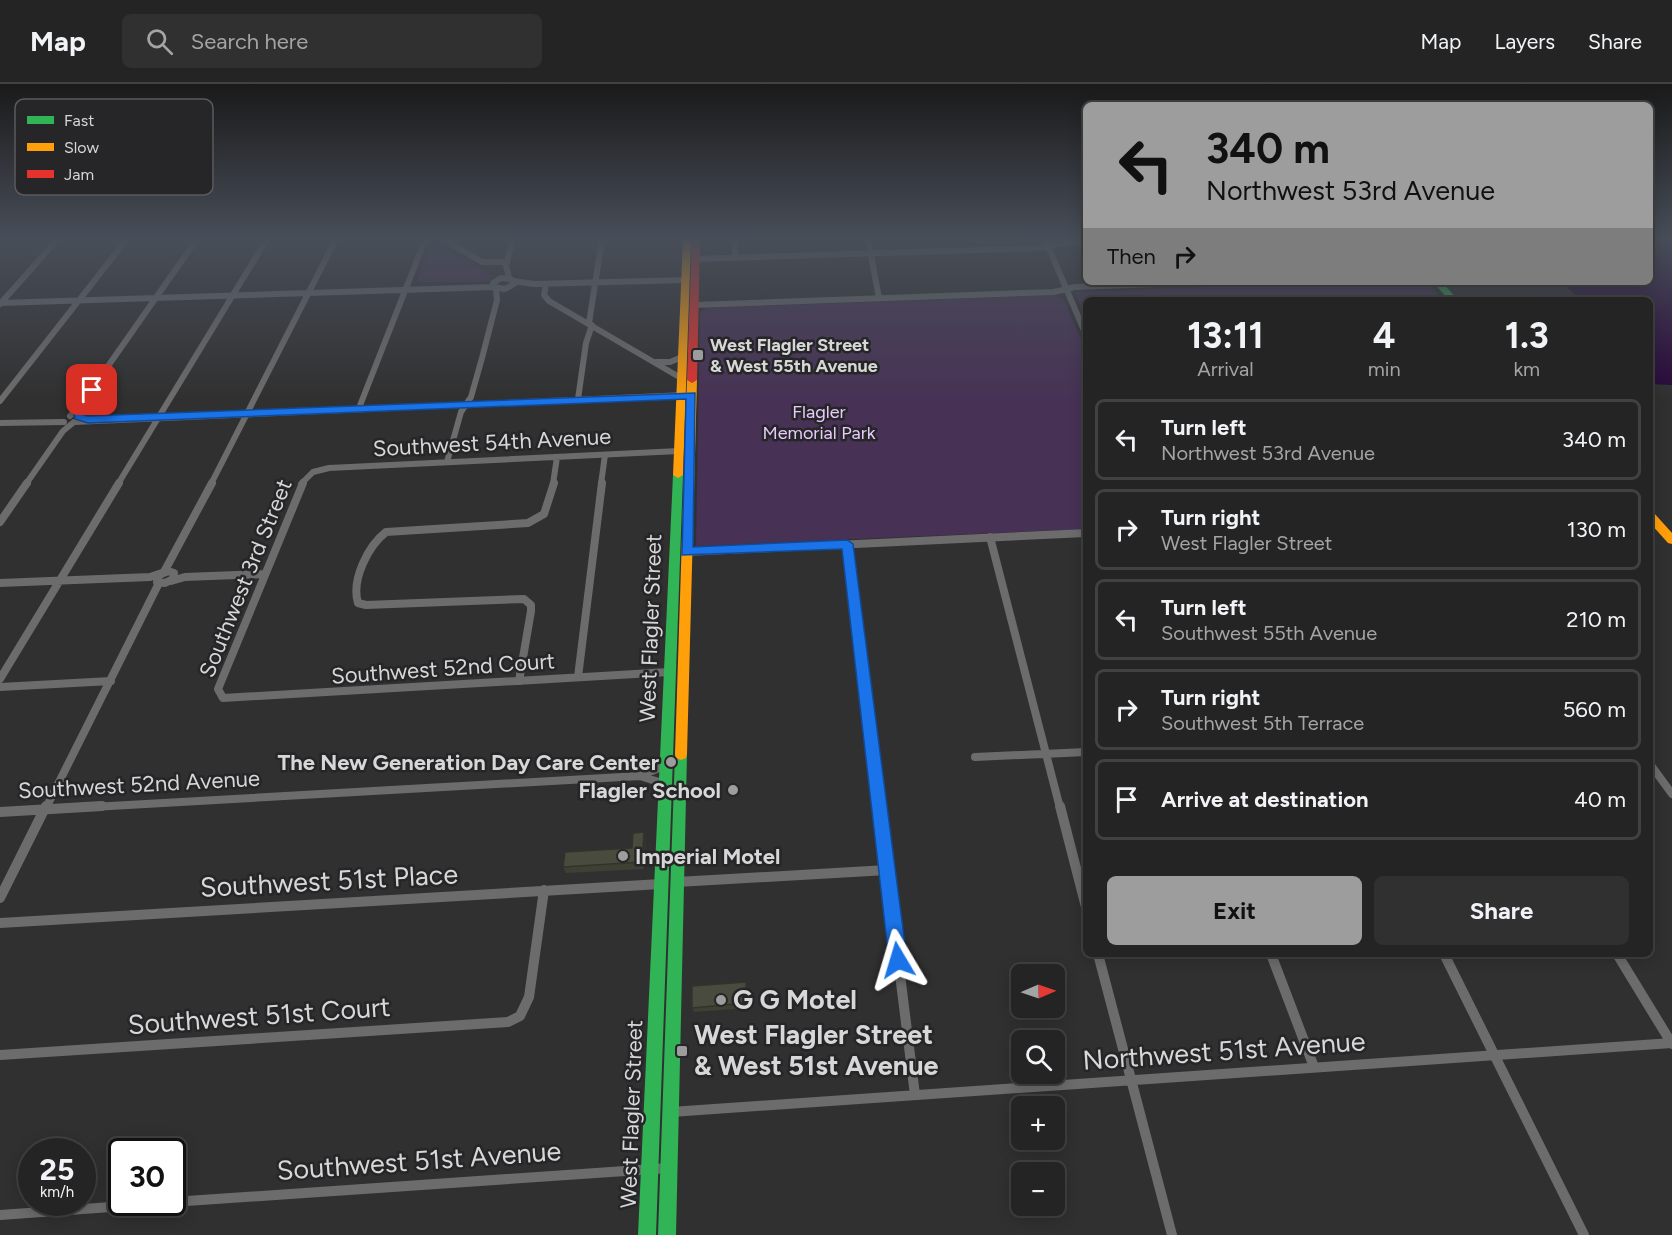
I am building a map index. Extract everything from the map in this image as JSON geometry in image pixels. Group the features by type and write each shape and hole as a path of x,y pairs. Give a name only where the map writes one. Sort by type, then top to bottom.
{"main road":[{"name":"West Flagler Street","path":"681,378 689,293"},
{"name":"West Flagler Street","path":"647,1235 669,672 680,553 682,482 694,305 692,293"},
{"path":"681,378 688,392"},
{"name":"West Flagler Street","path":"667,1235 686,568 675,533 682,482 679,451 688,392"},
{"path":"1653,519 1672,540"},
{"path":"669,672 682,702"},
{"path":"662,852 677,882"},
{"path":"654,1070 671,1112"}],"street":[{"path":"0,401 85,293"},
{"path":"0,522 159,293"},
{"path":"1,303 282,293"},
{"path":"0,898 309,293"},
{"path":"359,408 404,293"},
{"path":"447,462 461,412 471,397 497,300 496,293"},
{"path":"497,300 503,293"},
{"path":"544,293 546,299 681,378"},
{"path":"578,399 594,293"},
{"path":"878,293 879,298"},
{"path":"694,305 1033,293"},
{"path":"1068,293 1083,328"},
{"path":"0,679 233,294"},
{"path":"653,362 670,362 682,357"},
{"path":"0,423 55,421 72,418 88,420 578,399 688,392"},
{"name":"Southwest 54th Avenue","path":"308,475 324,469 679,451"},
{"path":"578,677 605,454"},
{"path":"519,681 531,611 527,600 513,597 376,605 358,603 355,598 356,589 372,544 379,536 397,530 528,523 542,518 549,507 557,457"},
{"name":"Southwest 3rd Street","path":"220,696 218,689 221,676 300,486 308,475"},
{"path":"680,553 1083,533"},
{"path":"990,537 1083,896"},
{"path":"847,544 915,1095"},
{"path":"0,583 264,574"},
{"name":"Southwest 52nd Court","path":"220,696 227,699 248,699 669,672"},
{"path":"0,687 111,681"},
{"path":"975,757 1083,752"},
{"name":"Southwest 52nd Avenue","path":"0,812 640,776 666,765"},
{"path":"1653,768 1672,794"},
{"name":"Southwest 52nd Avenue","path":"640,776 665,784"},
{"path":"677,882 887,870"},
{"name":"Southwest 51st Place","path":"0,923 661,884"},
{"name":"Southwest 51st Court","path":"0,1055 502,1023 520,1016 526,1006 531,990 544,890"},
{"path":"1099,957 1172,1235"},
{"path":"1272,957 1314,1067"},
{"path":"1445,957 1584,1235"},
{"path":"1619,957 1672,1043"},
{"name":"Northwest 51st Avenue","path":"671,1112 1672,1043"},
{"name":"Southwest 51st Avenue","path":"186,1202 669,1168"},
{"path":"0,1215 108,1207"}],"green space":[{"path":"1075,293 1437,293 1440,297 1083,297 1083,310"},
{"name":"Flagler Memorial Park","path":"1055,295 1064,300 1083,343 1083,529 696,546 700,312 707,308"}],"shaded area":[{"path":"1573,293 1672,293 1672,385 1653,384 1653,297 1575,297"}],"building":[{"path":"644,832 642,862 563,867 565,852 632,848 633,833"},
{"name":"G G Motel","path":"746,982 746,1003 692,1008 692,986"}],"traffic: fast":[{"path":"1447,293 1451,297"},
{"path":"647,1235 678,475"},
{"path":"667,1235 681,754"}],"traffic: slow":[{"path":"678,475 685,293"},
{"path":"681,754 692,380"},
{"path":"1653,519 1672,540"}],"traffic: jam":[{"path":"692,380 694,293"}],"place":[{"name":"West Flagler Street & West 55th Avenue","path":"698,355"},
{"name":"The New Generation Day Care Center","path":"671,762"},
{"name":"Flagler School","path":"733,790"},
{"name":"Imperial Motel","path":"623,856"},
{"name":"G G Motel","path":"721,1000"},
{"name":"West Flagler Street & West 51st Avenue","path":"682,1051"}],"route":[{"path":"92,390 78,409 77,416 88,420 691,395 687,552 847,544 898,960"}]}
